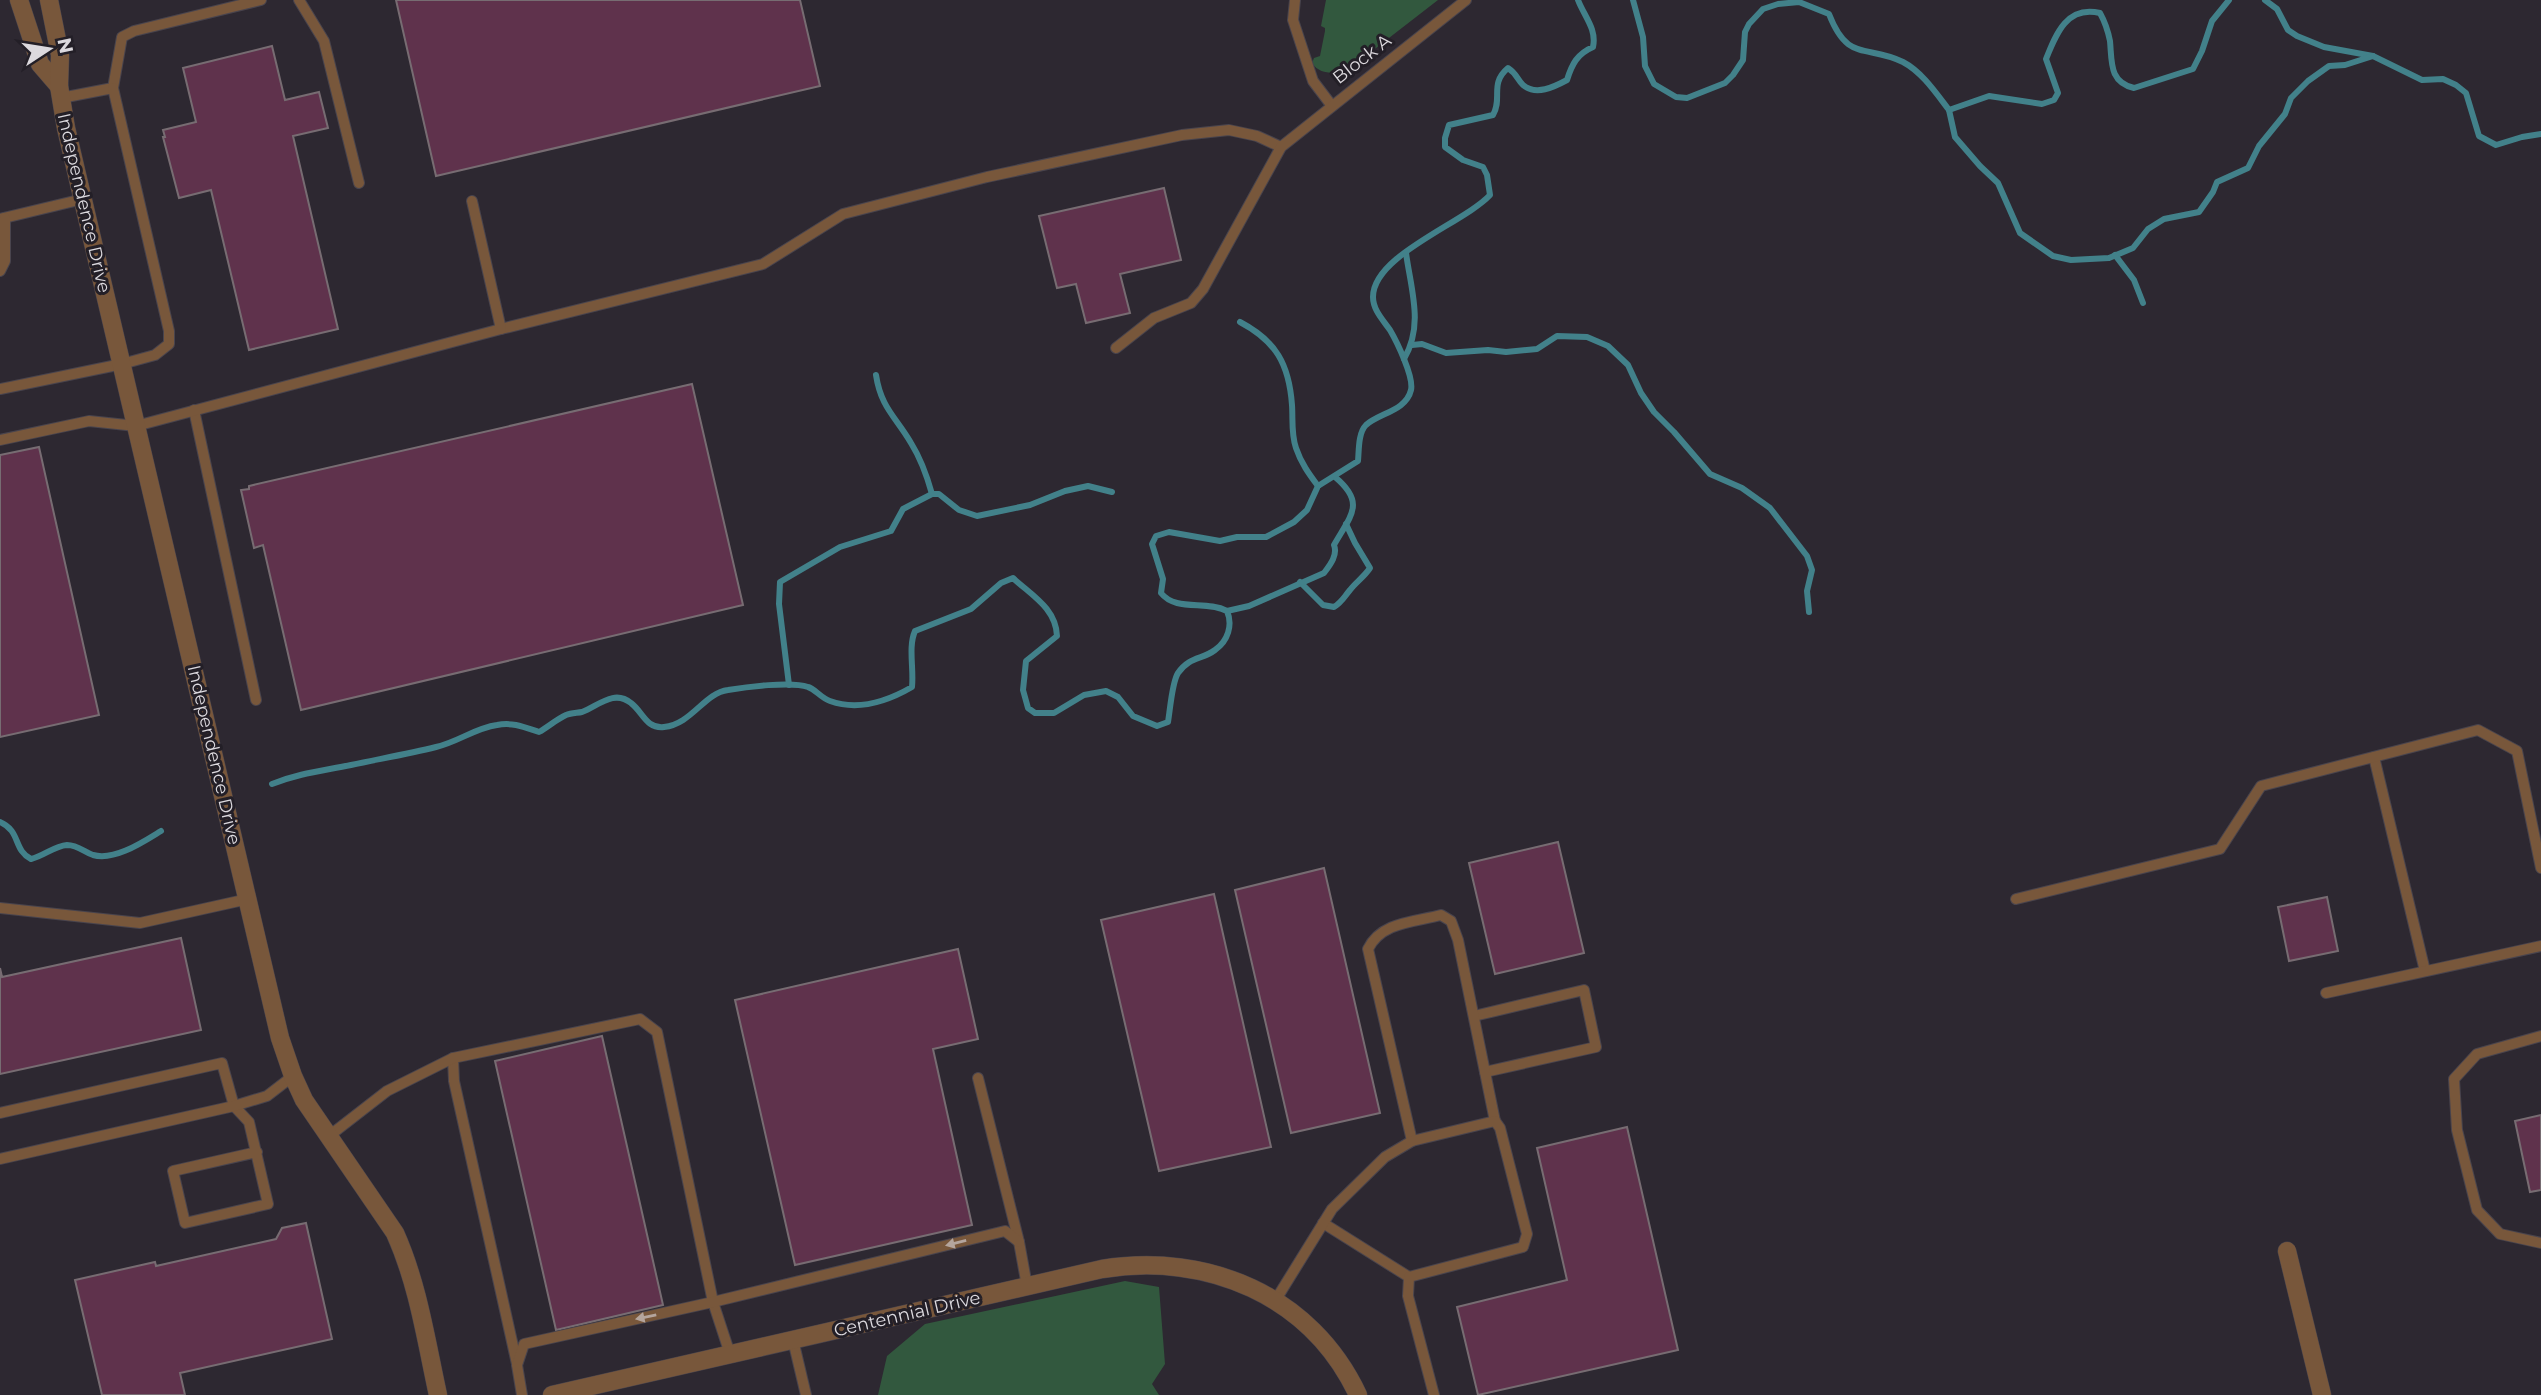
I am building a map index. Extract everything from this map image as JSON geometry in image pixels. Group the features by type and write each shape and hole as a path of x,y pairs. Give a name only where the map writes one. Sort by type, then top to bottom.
{"street":[{"name":"Independence Drive","path":"19,0 40,64 60,92"},
{"name":"Independence Drive","path":"49,0 60,55 60,92 83,199 280,1038 304,1100 394,1233 405,1255 438,1395"},
{"path":"2287,1251 2322,1395"},
{"name":"Centennial Drive","path":"552,1395 1027,1286 1123,1266 1169,1265 1237,1280 1267,1297 1312,1330 1343,1367 1358,1395"}],"lane":[{"path":"0,389 122,364 155,355 169,344 169,331 113,88 122,37 134,31 261,0"},
{"path":"299,0 324,41 359,183"},
{"path":"1295,0 1293,20 1313,80 1332,106"},
{"name":"Block A","path":"1282,147 1466,0"},
{"path":"60,92 113,88"},
{"path":"0,440 89,421 136,426 501,329 763,264 843,214 986,177 1182,135 1230,130 1256,136 1282,147 1197,296 1191,303 1154,318 1116,348"},
{"path":"0,271 5,261 3,219 83,199"},
{"path":"472,201 501,329"},
{"path":"194,410 256,700"},
{"path":"2016,899 2220,849 2261,786 2478,730 2517,751 2541,868"},
{"path":"2374,757 2424,971"},
{"path":"0,908 141,923 248,899"},
{"path":"1323,1223 1409,1277 1523,1247 1527,1234 1500,1128 1495,1121 1458,940 1451,921 1441,915 1383,929 1368,949 1412,1141"},
{"path":"2326,993 2541,946"},
{"path":"1474,1016 1584,990 1596,1047 1485,1072"},
{"path":"329,1136 387,1091 453,1058 640,1019 657,1032 713,1302 730,1354"},
{"path":"2541,1036 2477,1054 2454,1079 2457,1130 2477,1210 2500,1234 2541,1243"},
{"path":"453,1058 454,1081 522,1395"},
{"path":"0,1113 222,1063 234,1106 249,1122 257,1152 268,1204 185,1223 173,1171 257,1152"},
{"path":"0,1159 234,1106 267,1096 293,1076"},
{"path":"978,1078 1019,1242 1027,1286"},
{"path":"1267,1297 1332,1209 1385,1157 1412,1141 1495,1121"},
{"path":"517,1365 524,1344 713,1302 1004,1231 1019,1242"},
{"path":"1409,1277 1408,1296 1434,1395"},
{"path":"793,1340 806,1395"}],"green space":[{"path":"1326,0 1438,0 1345,72 1331,73 1319,70 1312,63 1314,58 1320,56 1325,31 1321,26"},
{"path":"1125,1281 1159,1287 1165,1364 1152,1384 1159,1395 878,1395 887,1356 925,1324"}],"building":[{"path":"396,0 800,0 820,86 436,176"},
{"path":"272,46 285,100 319,92 328,128 293,136 338,329 249,350 211,190 179,198 163,130 196,122 183,68"},
{"path":"1164,188 1181,260 1120,274 1130,313 1086,323 1076,284 1057,288 1039,216"},
{"path":"692,384 743,605 301,710 263,545 254,548 241,490"},
{"path":"39,447 99,715 0,737 0,455"},
{"path":"1558,842 1584,953 1495,974 1469,863"},
{"path":"1324,868 1380,1113 1291,1133 1235,890"},
{"path":"1214,894 1271,1147 1159,1171 1101,920"},
{"path":"2327,897 2338,951 2289,961 2278,907"},
{"path":"181,938 201,1030 0,1074 0,968 2,977"},
{"path":"958,949 978,1039 933,1049 972,1225 795,1265 735,1000"},
{"path":"602,1036 663,1305 556,1330 495,1061"},
{"path":"2541,1115 2541,1190 2530,1192 2515,1121"},
{"path":"1627,1127 1678,1350 1478,1395 1457,1307 1567,1280 1537,1148"},
{"path":"306,1223 332,1339 180,1373 185,1395 102,1395 75,1280 155,1262 156,1266 276,1239 282,1228"}],"waterway":[{"path":"272,784 302,775 436,747 497,725 513,725 539,732 566,715 582,712 612,698 625,699 649,723 658,727 674,725 720,692 746,687 800,685 811,688 830,701 851,705 883,700 912,687 912,644 915,631 971,609 1001,583 1013,578 1035,596 1056,626 1057,636 1026,661 1023,690 1028,708 1035,713 1054,713 1084,695 1106,691 1118,697 1133,716 1157,726 1168,722 1178,673 1187,664 1219,646 1226,637 1229,622 1227,611 1175,602 1161,593 1163,579 1152,544 1156,536 1169,532 1220,541 1237,537 1266,537 1294,522 1307,510 1318,486 1358,461 1363,428 1404,403 1411,390 1408,368 1375,306 1373,297 1377,282 1388,267 1403,254 1478,206 1490,195 1483,167 1463,160 1445,147 1449,125 1493,115 1499,80 1508,68 1523,85 1534,90 1551,88 1567,80 1576,60 1593,47 1594,40 1592,28 1578,0"},
{"path":"1633,0 1643,37 1645,66 1654,84 1676,97 1687,98 1725,83 1743,60 1745,32 1749,24 1763,9 1799,2 1829,14 1843,40 1851,46 1890,57 1910,66 1928,83 1949,110 1989,96 2042,104 2054,100 2058,93 2046,59 2064,24 2079,13 2100,13 2102,16 2109,37 2113,70 2126,85 2134,88 2193,69 2212,21 2229,0"},
{"path":"2265,0 2277,9 2288,30 2297,36 2324,47 2373,56 2422,80 2443,79 2456,85 2466,93 2479,136 2496,145 2541,134"},
{"path":"1949,110 1955,137 1998,183 2020,233 2053,256 2071,260 2109,258 2133,248 2148,229 2164,219 2199,212 2217,182 2248,168 2259,146 2285,114 2291,98 2308,81 2329,66 2345,65 2373,56"},
{"path":"1404,359 1410,346 1415,320 1406,253"},
{"path":"2115,255 2134,280 2143,303"},
{"path":"1240,322 1263,337 1284,366 1292,405 1294,443 1318,486"},
{"path":"1412,345 1422,344 1446,353 1488,350 1506,352 1537,349 1557,336 1587,337 1608,346 1628,365 1641,393 1654,412 1710,474 1742,488 1770,508 1807,556 1812,570 1807,591 1809,612"},
{"path":"876,375 881,396 918,455 932,494"},
{"path":"1227,611 1249,606 1324,573 1333,560 1334,545 1350,517 1353,502 1345,486 1335,477"},
{"path":"789,685 779,604 780,582 840,547 891,531 903,509 932,494 939,494 959,510 977,516 1030,505 1065,491 1088,486 1112,492"},
{"path":"1300,582 1323,605 1334,607 1368,571 1370,568 1346,524"},
{"path":"0,822 11,830 22,851 31,859 67,845 93,855 110,855 128,849 161,831"}]}
